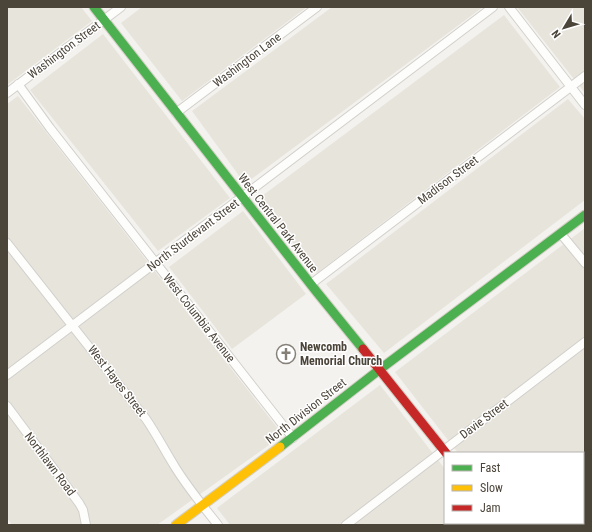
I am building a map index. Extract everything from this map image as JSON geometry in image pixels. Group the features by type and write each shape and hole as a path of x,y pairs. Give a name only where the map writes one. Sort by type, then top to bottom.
{"main road":[{"name":"West Central Park Avenue","path":"94,7 310,284 445,451"},
{"name":"North Division Street","path":"176,525 293,438 379,370 585,215"}],"street":[{"name":"Washington Street","path":"7,93 121,7"},
{"name":"Washington Lane","path":"176,113 317,7"},
{"name":"North Sturdevant Street","path":"7,375 493,7"},
{"path":"509,7 585,105"},
{"name":"Madison Street","path":"310,284 585,76"},
{"name":"West Columbia Avenue","path":"18,84 50,128 293,438"},
{"path":"561,234 585,263"},
{"name":"West Hayes Street","path":"7,243 146,419 175,467 218,525"},
{"name":"Davie Street","path":"346,525 445,451 585,342"},
{"name":"Northlawn Road","path":"7,406 79,503 83,510 86,525"}],"shaded area":[{"path":"7,7 81,7 92,21 7,85"},
{"path":"142,7 307,7 182,101 121,23"},
{"path":"332,7 483,7 245,184 192,111"},
{"path":"517,7 585,7 585,93"},
{"path":"504,15 560,87 317,273 258,199"},
{"path":"103,34 230,198 158,251 30,90"},
{"path":"18,96 283,435 157,525 12,525 7,518 7,104"},
{"path":"568,99 585,119 585,200 384,353 326,284"},
{"path":"243,211 306,294 232,349 169,267"},
{"path":"585,228 585,525 513,524 584,524 584,452 457,452 395,372"},
{"path":"380,385 444,468 444,524 489,525 230,525 217,508"}],"traffic: fast":[{"path":"94,7 363,349"},
{"path":"280,447 379,370 585,215"}],"traffic: slow":[{"path":"176,525 280,447"}],"traffic: jam":[{"path":"363,349 445,452"}],"place":[{"name":"Newcomb Memorial Church","path":"286,354"}]}
